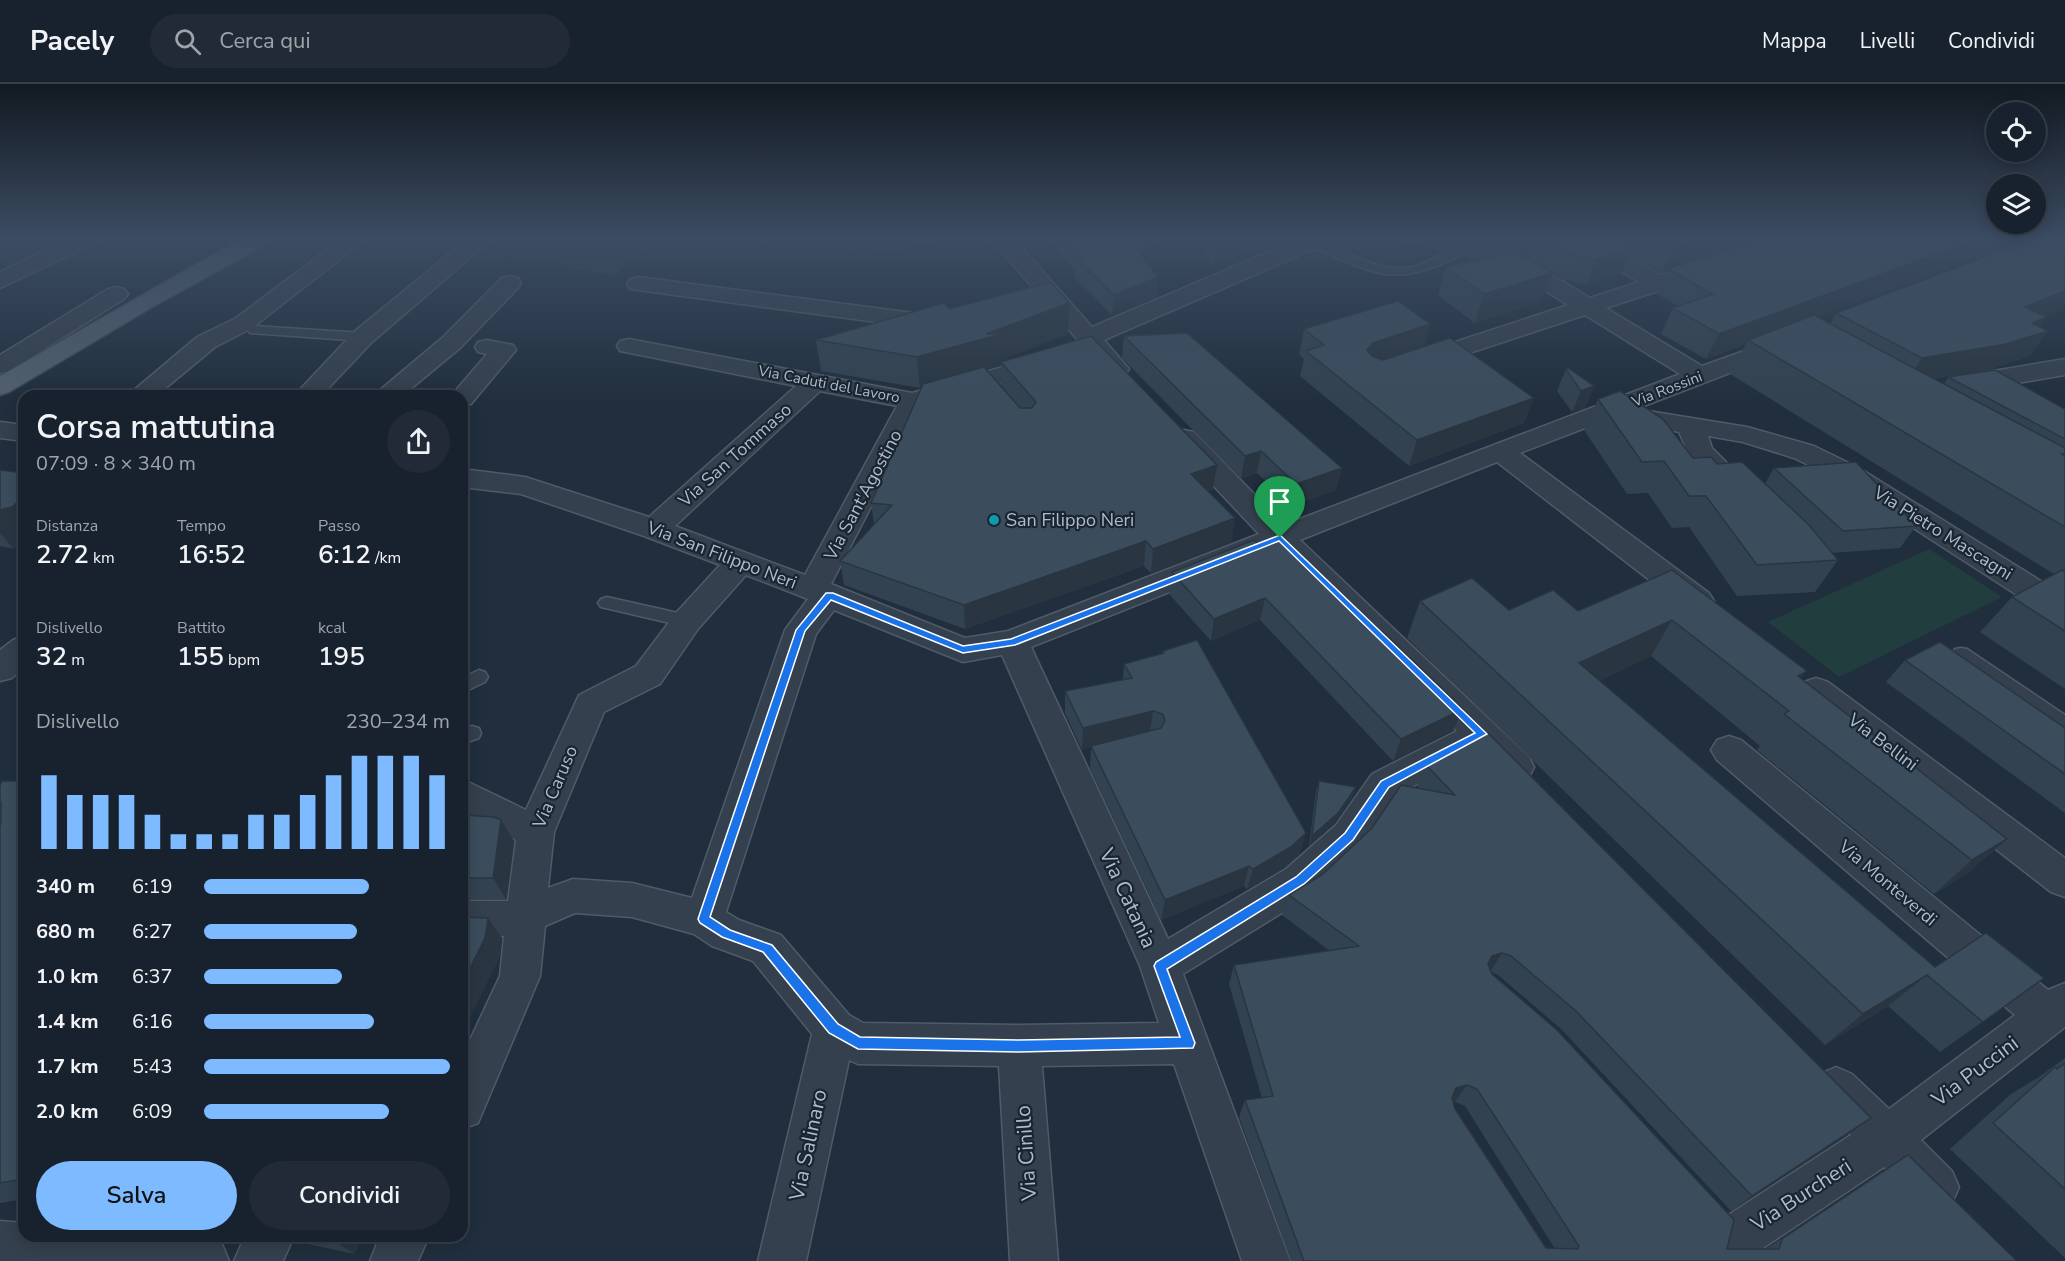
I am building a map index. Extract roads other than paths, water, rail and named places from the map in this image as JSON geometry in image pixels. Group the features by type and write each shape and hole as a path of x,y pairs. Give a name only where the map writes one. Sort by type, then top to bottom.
{"main road":[{"path":"0,387 159,294"}],"street":[{"path":"0,366 116,294"},
{"path":"147,390 206,342 244,323 282,294"},
{"path":"313,390 363,337 413,294"},
{"path":"393,390 451,343 499,294"},
{"path":"714,294 914,320 957,309"},
{"path":"1036,294 1080,349 1136,389"},
{"name":"Via Caduti del Lavoro","path":"629,346 913,401 993,387 1200,294"},
{"path":"1568,294 1700,376"},
{"path":"1398,368 1627,294"},
{"name":"Via Rossini","path":"1280,538 1500,451 1799,339"},
{"path":"468,392 504,350 488,347"},
{"path":"1935,389 2065,367"},
{"name":"Via San Tommaso","path":"654,529 816,381"},
{"name":"Via Sant'Agostino","path":"704,919 801,630 913,401"},
{"name":"Via Pietro Mascagni","path":"1608,411 1747,435 1804,452 1849,474 2065,610"},
{"path":"1160,414 1280,538 1541,793"},
{"path":"1690,425 1700,450 1760,508"},
{"path":"0,430 18,432"},
{"path":"1500,451 1717,616"},
{"name":"Via San Filippo Neri","path":"468,479 525,486 654,529 821,592 963,650 1012,642 1280,538"},
{"name":"Via Caruso","path":"468,1093 520,976 535,832 591,704 648,675 687,621 740,562"},
{"name":"Via Catania","path":"1012,642 1076,761 1160,966 1266,1261"},
{"path":"0,669 18,653"},
{"name":"Via Bellini","path":"1792,673 2065,880"},
{"path":"1160,966 1300,881 1349,836 1385,784 1482,734"},
{"name":"Via Monteverdi","path":"1729,750 2056,1009"},
{"path":"468,797 535,832"},
{"path":"468,918 498,920 527,915 573,896 632,900 704,919 726,933 767,948 834,1029 858,1043 1019,1046 1189,1043"},
{"name":"Via Puccini","path":"1886,1139 2056,1009"},
{"name":"Via Salinaro","path":"782,1261 834,1029"},
{"name":"Via Cinillo","path":"1019,1046 1034,1261"},
{"path":"1810,1063 1962,1212"},
{"name":"Via Burcheri","path":"1729,1240 1886,1139"},
{"path":"258,1261 267,1242"},
{"path":"394,1261 402,1242"},
{"path":"0,1245 66,1243 205,1261"}],"lane":[{"path":"255,330 363,337"},
{"path":"607,603 687,621"},
{"path":"1961,654 2065,725"},
{"path":"468,683 479,677"}],"place":[{"name":"San Filippo Neri","path":"994,520"}]}
